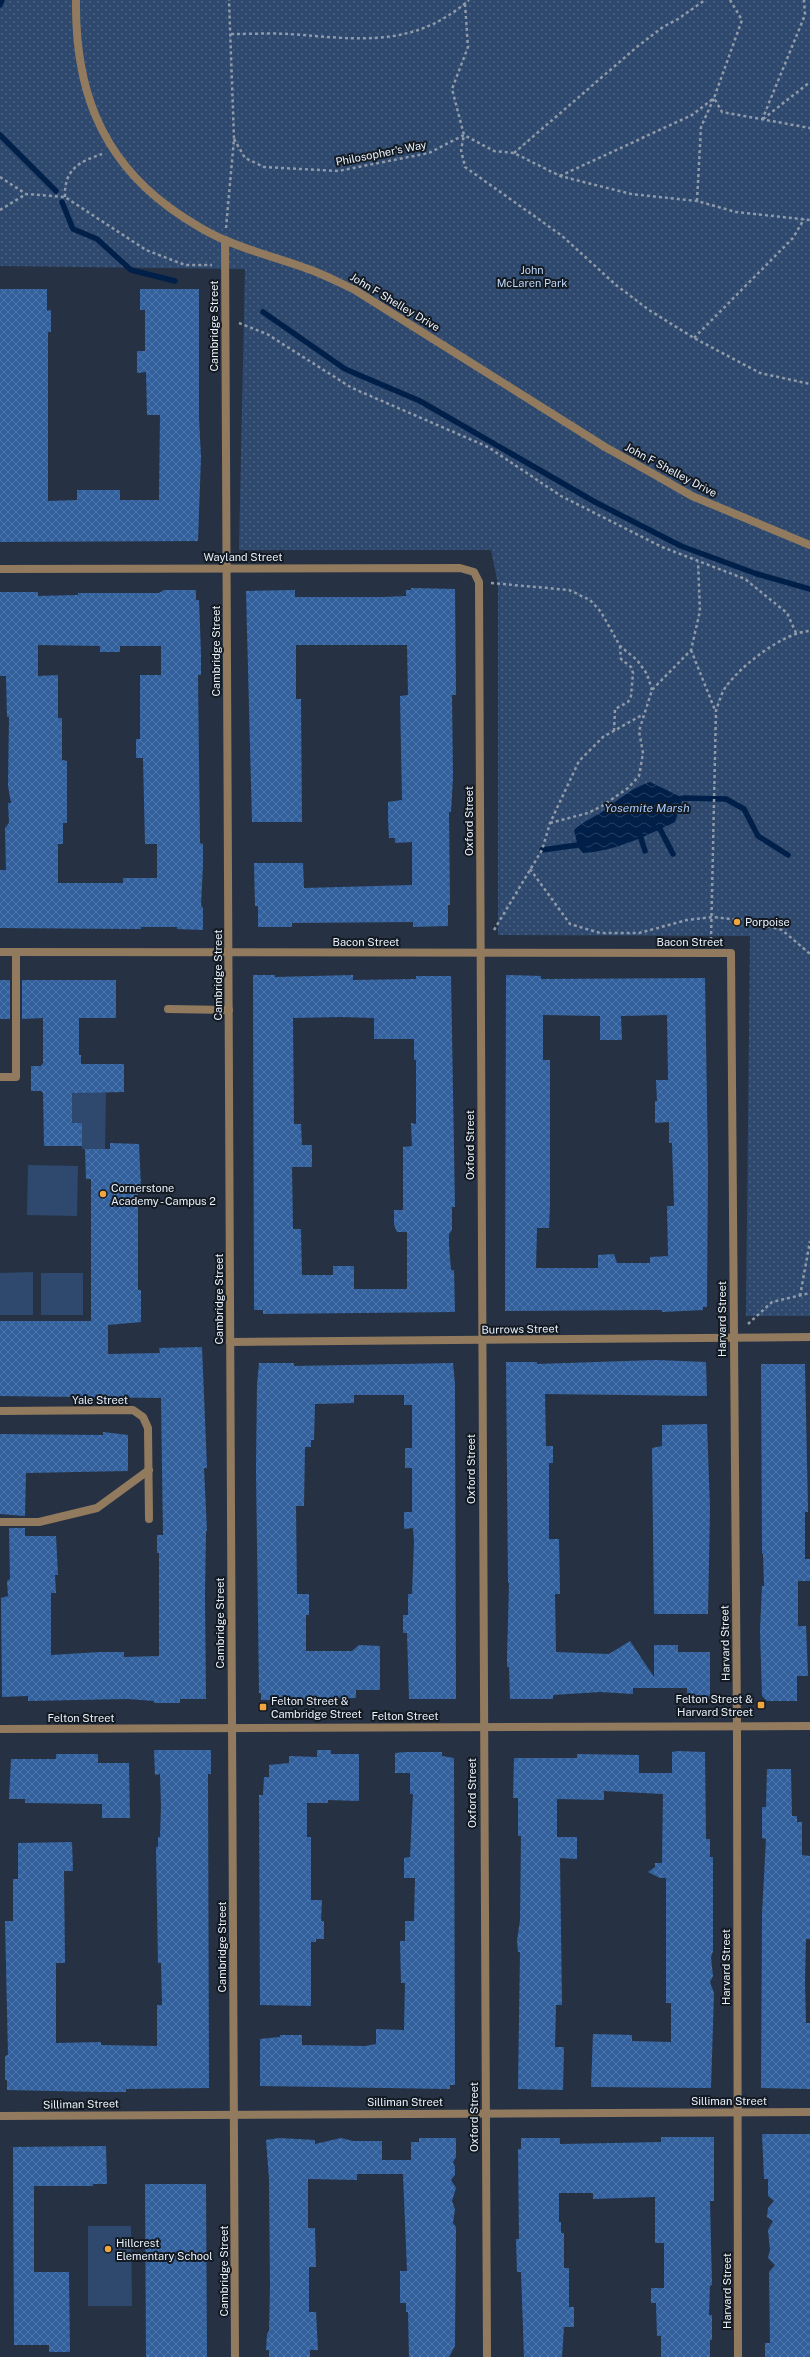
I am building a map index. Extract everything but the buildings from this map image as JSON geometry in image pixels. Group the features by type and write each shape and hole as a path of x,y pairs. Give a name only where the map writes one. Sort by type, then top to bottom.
{"street":[{"name":"John F Shelley Drive","path":"76,0 77,37 88,98 98,125 112,150 133,176 159,199 188,220 225,240 318,272 354,290 643,468 692,496 810,545"},
{"name":"Cambridge Street","path":"225,240 235,2357"},
{"name":"Wayland Street","path":"0,570 227,567 460,568 474,572 478,582"},
{"name":"Oxford Street","path":"478,582 487,2357"},
{"name":"Bacon Street","path":"0,952 731,953"},
{"path":"0,1077 16,1077 16,952"},
{"name":"Harvard Street","path":"731,953 737,1726 738,2357"},
{"path":"168,1009 229,1010"},
{"name":"Burrows Street","path":"230,1342 810,1337"},
{"name":"Yale Street","path":"0,1411 133,1410 143,1417 148,1428 149,1519"},
{"path":"0,1522 39,1522 97,1508 149,1470"},
{"name":"Felton Street","path":"0,1729 810,1726"},
{"name":"Silliman Street","path":"0,2116 234,2113 810,2112"}],"path":[{"name":"Philosopher's Way","path":"229,0 234,140 245,158 264,167 338,171 429,153 464,135"},
{"path":"231,34 288,34 371,40 413,33 438,23 469,0"},
{"path":"514,153 638,46 663,26 678,19 705,0"},
{"path":"697,201 701,127 714,98 742,20 730,0"},
{"path":"762,120 805,15 804,0"},
{"path":"465,4 468,47 452,89 464,135 461,150 465,167 561,235 616,285 648,310 694,338 760,373 810,384"},
{"path":"762,120 810,82"},
{"path":"560,176 692,115 714,98"},
{"path":"714,98 722,112 810,128"},
{"path":"464,135 494,151 514,153 560,176 631,194 697,201 736,212 810,220"},
{"path":"225,240 234,140"},
{"path":"65,197 65,186 75,166 82,161 112,150"},
{"path":"0,177 26,194 65,197 146,250 184,265 224,265"},
{"path":"0,210 26,194"},
{"path":"694,338 793,238 804,219"},
{"path":"225,318 267,334 352,388 488,448 561,496 662,547 745,579 787,613 796,633"},
{"path":"550,823 588,813 602,806 628,788 639,776 643,753 639,731 642,714 652,690 691,650 700,611 698,562"},
{"path":"478,582 569,590 579,593 601,612 620,646 637,660 647,674 652,690"},
{"path":"710,953 713,917 713,766 716,710 725,688 746,664 796,633 810,631"},
{"path":"614,731 615,709 628,702 631,696 633,680 631,667 621,660 620,646"},
{"path":"691,650 716,710"},
{"path":"492,934 542,850 550,823 579,761 603,738 642,714"},
{"path":"530,868 570,924 600,933 639,933 687,920 713,917 748,921 782,930 810,954"},
{"path":"800,1296 810,1240"},
{"path":"734,1338 772,1302 810,1293"}],"green space":[{"name":"John McLaren Park","path":"0,0 810,0 810,1316 746,1316 750,936 498,935 498,584 491,550 239,550 245,269 0,266"},
{"path":"106,1092 105,1149 82,1149 82,1123 72,1123 72,1093"},
{"path":"28,1165 78,1166 77,1216 27,1215"},
{"path":"33,1272 33,1315 0,1315 0,1273"},
{"path":"41,1273 83,1273 83,1315 41,1315"},
{"path":"88,2226 131,2226 132,2306 88,2306"}],"water":[{"name":"Yosemite Marsh","path":"650,782 683,798 675,822 619,846 595,852 583,853 578,847 574,830 637,787"}],"waterway":[{"path":"0,5 2,0"},
{"path":"0,135 56,191"},
{"path":"62,202 73,229 97,239 131,270 175,281"},
{"path":"263,312 345,369 420,401 595,502 681,546 757,574 810,589"},
{"path":"677,800 683,798 726,799 744,809 758,836 788,855"},
{"path":"654,827 660,829 673,854"},
{"path":"639,832 645,851"},
{"path":"542,850 585,844"}],"place":[{"name":"Porpoise","path":"737,922"},
{"name":"Cornerstone Academy - Campus 2","path":"103,1194"},
{"name":"Felton Street & Harvard Street","path":"761,1705"},
{"name":"Felton Street & Cambridge Street","path":"263,1707"},
{"name":"Hillcrest Elementary School","path":"108,2249"}]}
